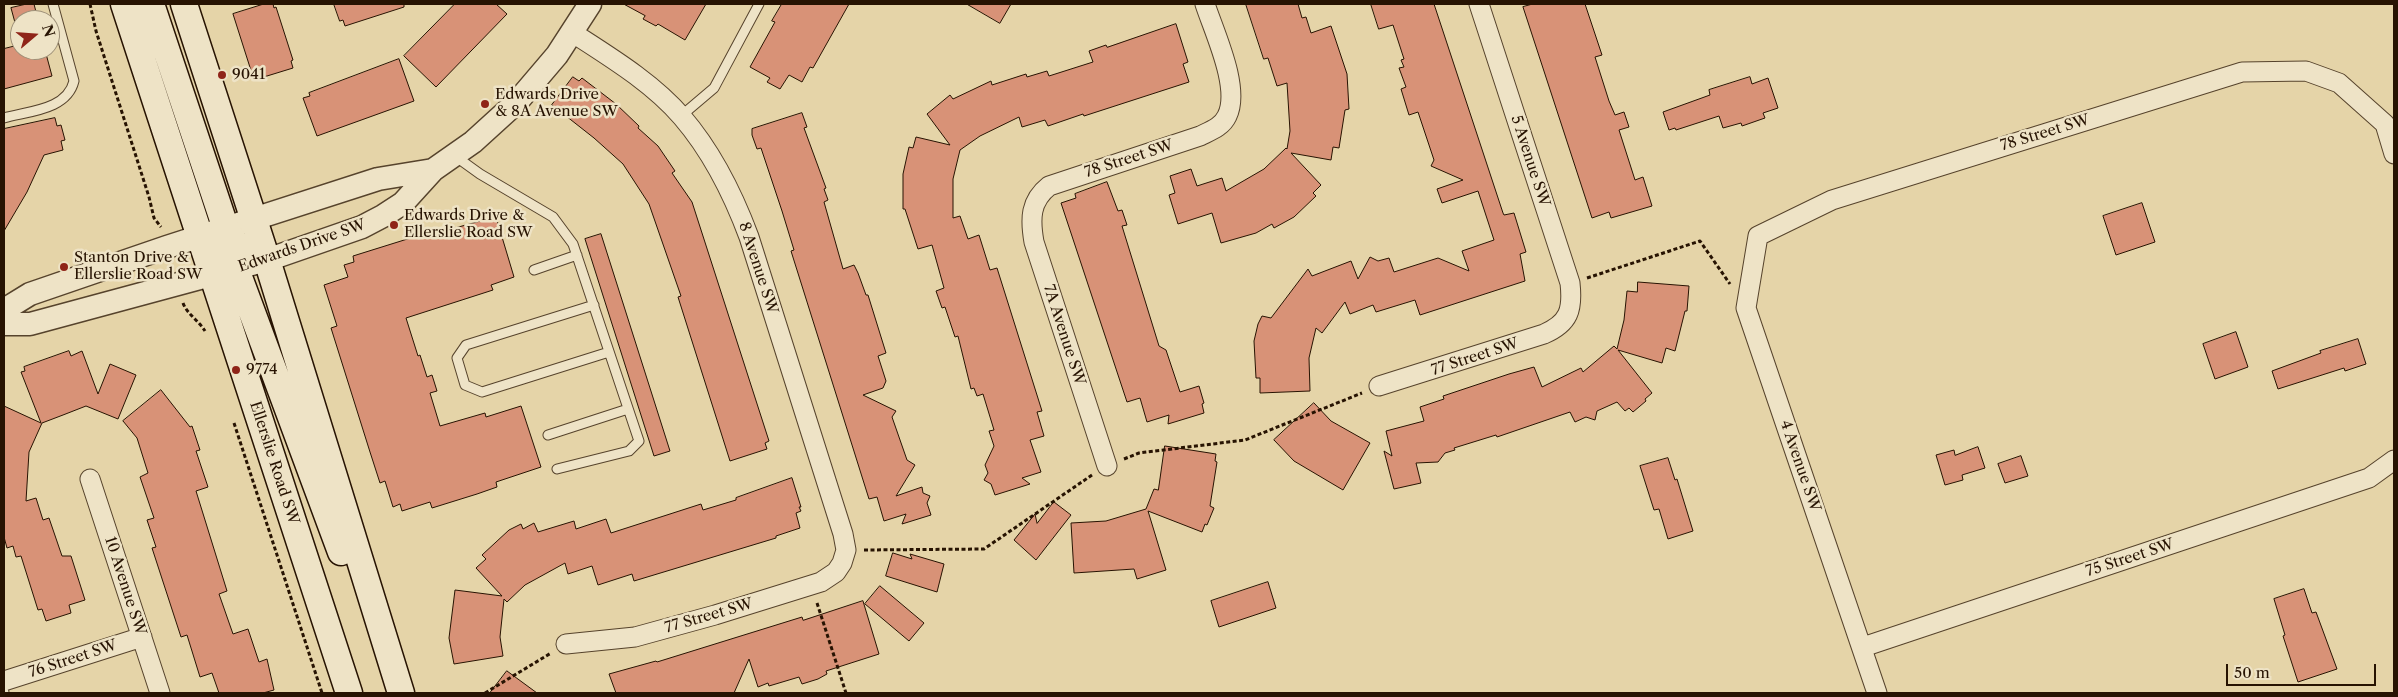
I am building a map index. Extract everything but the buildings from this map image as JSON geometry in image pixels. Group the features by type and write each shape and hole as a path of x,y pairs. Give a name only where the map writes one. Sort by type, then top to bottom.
{"main road":[{"name":"Ellerslie Road SW","path":"124,4 201,237 224,272 349,693"},
{"path":"151,4 226,229 235,243 267,260"},
{"path":"184,4 267,260 401,693"},
{"path":"224,272 356,586 384,637"}],"street":[{"name":"Edwards Drive SW","path":"4,324 30,324 267,260 362,227 383,216 403,203 432,170 454,156 490,128 517,102 542,75 573,33 590,4"},
{"name":"78 Street SW","path":"1034,203 1040,194 1060,181 1200,136 1220,125 1227,117 1231,102 1228,74 1205,4"},
{"name":"5 Avenue SW","path":"1479,4 1570,283 1572,298 1566,318"},
{"name":"8 Avenue SW","path":"573,33 640,80 681,116 719,170 736,203 837,515 844,556"},
{"name":"78 Street SW","path":"1758,236 1832,200 2242,72 2306,70 2339,83 2385,124 2394,154"},
{"name":"Edwards Drive SW","path":"4,310 30,294 254,219 378,179 432,170"},
{"name":"7A Avenue SW","path":"1034,203 1031,221 1034,242 1107,466"},
{"name":"4 Avenue SW","path":"1758,236 1746,308 1877,693"},
{"name":"77 Street SW","path":"1379,386 1544,334 1553,330 1566,318"},
{"name":"75 Street SW","path":"1862,647 2369,478 2394,460"},
{"name":"10 Avenue SW","path":"90,478 160,693"},
{"name":"77 Street SW","path":"566,644 635,637 715,616 821,582 836,572 844,556"},
{"name":"76 Street SW","path":"4,681 142,637"}],"lane":[{"path":"4,118 61,103 73,87 74,81 53,4"},
{"path":"681,116 714,88 759,4"},
{"path":"454,156 480,174 553,217 573,244 639,441 629,451 557,469"},
{"path":"534,270 577,255"},
{"path":"594,305 466,345 457,358 465,385 482,392 609,352"},
{"path":"548,435 628,409"}],"path":[{"path":"90,4 96,31 154,218 160,225"},
{"path":"1570,283 1700,241 1746,308"},
{"path":"182,300 185,309 198,320 208,336"},
{"path":"844,556 984,550 1075,485 1107,466 1139,453 1245,440 1379,386"},
{"path":"232,415 322,693"},
{"path":"816,600 846,693"},
{"path":"485,693 566,644"}],"place":[{"name":"9041","path":"222,75"},
{"name":"Edwards Drive & 8A Avenue SW","path":"485,104"},
{"name":"Edwards Drive & Ellerslie Road SW","path":"394,225"},
{"name":"Stanton Drive & Ellerslie Road SW","path":"64,267"},
{"name":"9774","path":"236,370"}]}
